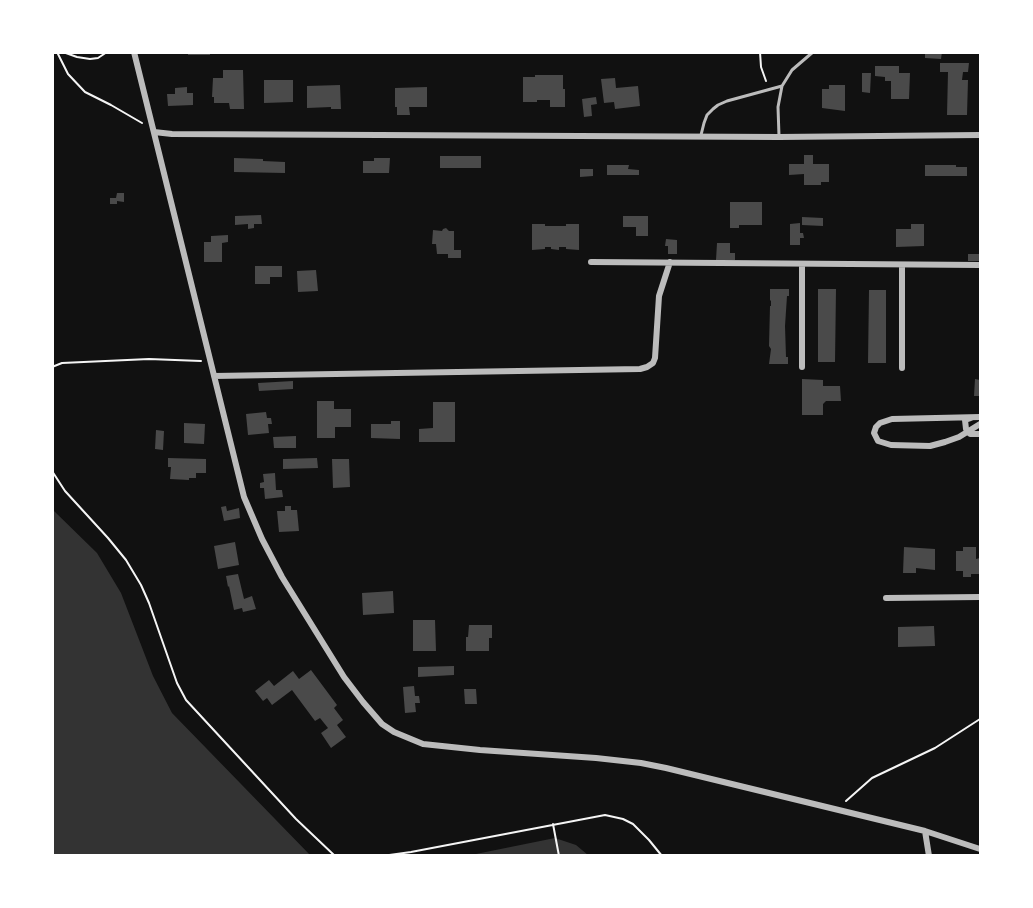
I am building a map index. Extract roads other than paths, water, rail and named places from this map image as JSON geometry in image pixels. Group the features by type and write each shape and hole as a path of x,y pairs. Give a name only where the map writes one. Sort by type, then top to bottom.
{"street":[{"path":"134,52 244,497 282,577 344,677 382,724 394,732 423,744 641,763 925,831 981,849"},
{"path":"154,132 779,137 981,135"},
{"path":"591,262 981,265"},
{"path":"214,376 640,369 653,363 655,358 658,296 670,262"},
{"path":"802,264 802,367"},
{"path":"902,265 902,368"},
{"path":"971,417 965,422 965,427 968,432 975,435 981,434"},
{"path":"981,417 892,419 882,421 877,425 874,433 878,441 886,444 930,446 945,442 981,424"},
{"path":"886,598 981,597"},
{"path":"925,831 929,855"}],"lane":[{"path":"779,137 778,107 782,86 792,70 813,52"},
{"path":"701,136 704,123 713,109 727,101 782,86"}]}
